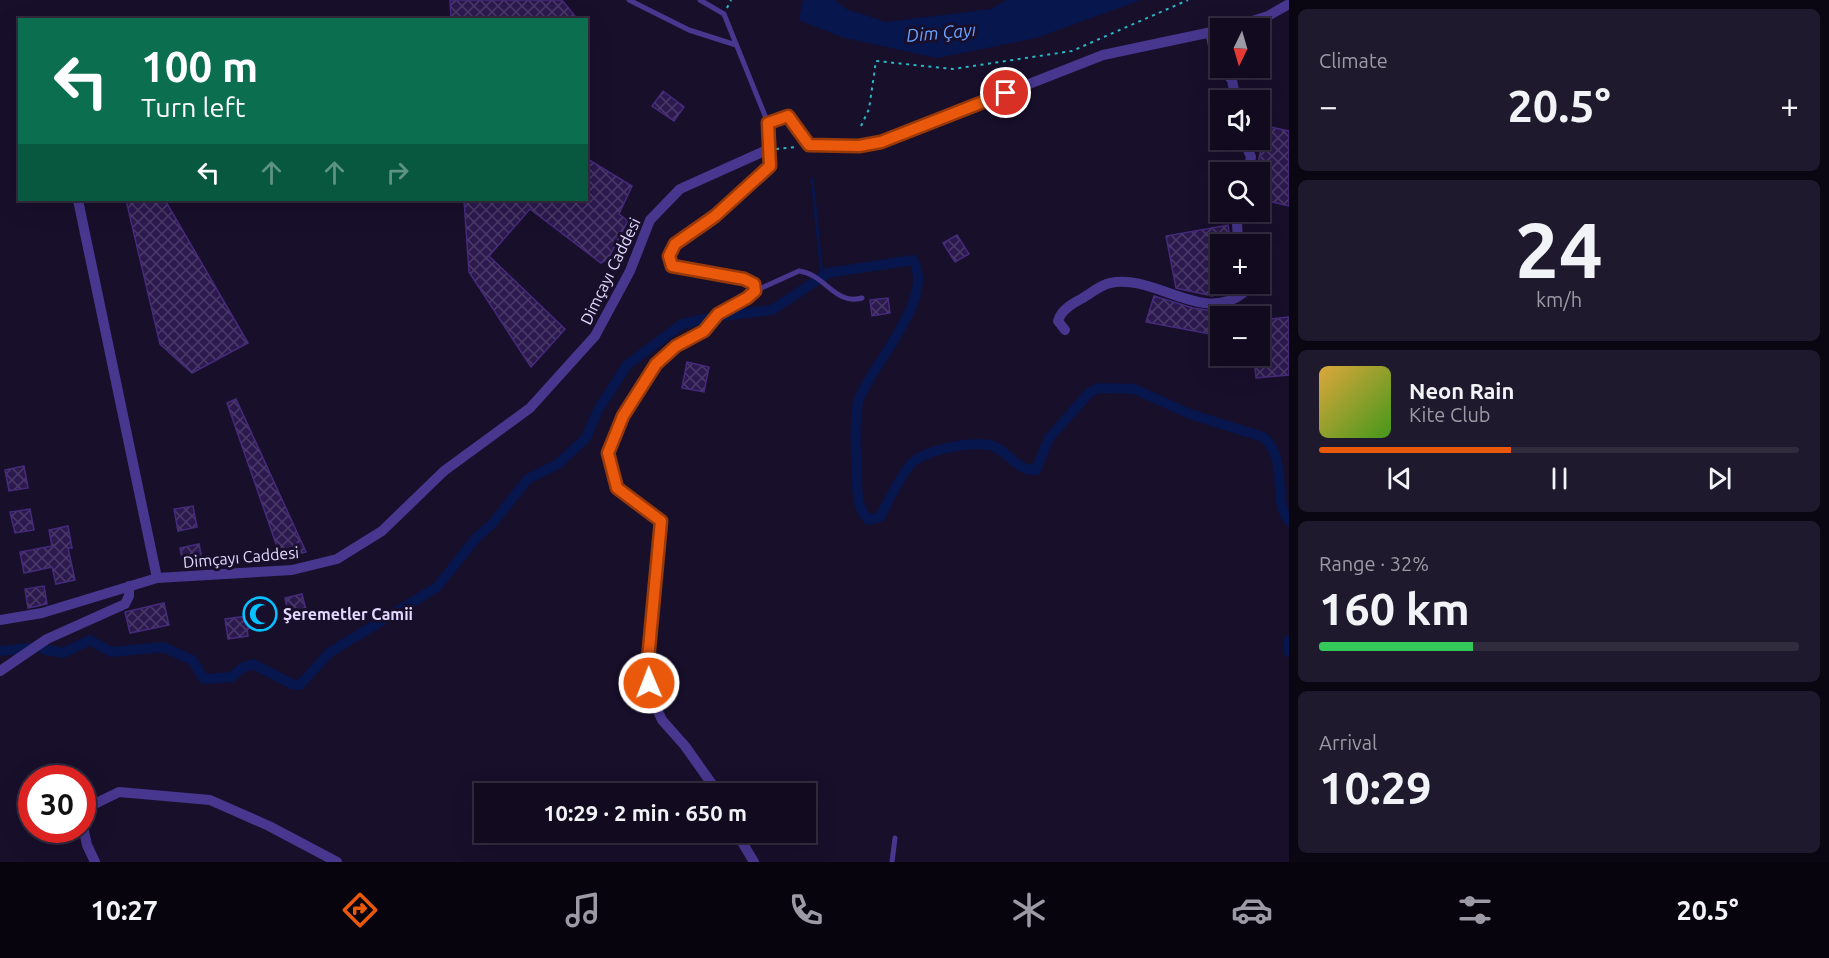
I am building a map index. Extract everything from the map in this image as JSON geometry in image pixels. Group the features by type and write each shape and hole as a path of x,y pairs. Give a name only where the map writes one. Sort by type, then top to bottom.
{"street":[{"path":"1262,18 1289,4"},
{"path":"711,783 685,746 662,720 651,696 647,670 661,521 617,488 608,453 623,416 656,364 676,346 704,331 716,316 755,291 754,284 744,279 672,266 669,256 675,244 715,216 770,166 767,150 768,123 788,116 809,145 859,146 881,142 1102,55 1210,32"},
{"name":"Dimçayı Caddesi","path":"0,620 42,613 157,578 292,570 337,559 382,531 444,471 530,408 595,336 630,271 650,220 680,189 767,150"},
{"path":"78,201 157,578"},
{"path":"1065,330 1058,321 1060,315 1072,304 1108,283 1136,282 1198,302 1231,303 1242,294"},
{"path":"0,671 47,639 92,616 125,604 129,596 129,586"},
{"path":"96,803 119,792 210,800 269,826 337,862"},
{"path":"87,843 95,862"},
{"path":"743,843 754,862"}],"lane":[{"path":"629,0 689,30 736,45"},
{"path":"700,0 724,14 768,123"},
{"path":"755,291 799,271 815,276 844,300 852,301 862,298"},
{"path":"892,862 895,838"}],"path":[{"path":"861,126 869,109 876,61 953,69 1072,51 1188,0"},
{"path":"767,150 809,145"}],"water":[{"name":"Dim Çayı","path":"803,0 835,0 846,9 886,22 991,9 1006,0 1141,0 1036,38 937,58 841,37 799,20"}],"building":[{"path":"450,0 562,0 576,18 451,18"},
{"path":"663,91 684,107 674,121 652,106"},
{"path":"1270,127 1289,131 1289,206 1270,201 1270,162 1258,162 1261,150 1270,150"},
{"path":"588,159 632,186 619,214 628,221 608,259 601,263 530,209 489,256 565,329 531,367 469,272 464,201 588,201"},
{"path":"126,201 166,201 248,343 192,373 160,344"},
{"path":"1228,225 1229,234 1210,234 1210,294 1219,294 1212,296 1176,288 1166,236"},
{"path":"957,235 969,254 955,262 943,243"},
{"path":"1154,296 1193,308 1210,311 1210,334 1146,322"},
{"path":"888,298 890,313 872,316 870,300"},
{"path":"1289,317 1289,375 1256,378 1255,366 1270,366 1270,319"},
{"path":"687,362 709,367 704,392 682,388"},
{"path":"236,399 306,552 281,558 227,403"},
{"path":"24,466 28,488 9,491 5,470"},
{"path":"193,506 197,527 178,531 174,509"},
{"path":"30,509 34,530 15,533 10,512"},
{"path":"68,526 72,548 68,548 75,580 56,584 52,567 24,573 20,552 52,546 49,530"},
{"path":"199,544 203,565 184,569 180,548"},
{"path":"44,586 47,604 28,608 25,589"},
{"path":"302,594 307,614 289,617 285,598"},
{"path":"269,600 274,623 247,629 248,636 228,639 225,619 248,616 245,606"},
{"path":"164,603 169,625 130,633 125,612"}],"waterway":[{"path":"812,179 822,275"},
{"path":"720,316 772,310 828,273 913,260 918,275 916,293 910,311 866,384 857,406 858,494 862,511 869,520 880,517 910,465 937,451 962,445 985,444 999,449 1023,468 1036,470 1049,438 1090,392 1099,388 1134,389 1190,414 1263,437 1276,456 1281,503 1289,521"},
{"path":"43,649 63,653 90,640 111,652 163,647 192,660 204,679 232,677 242,668 253,664 292,684 300,685 329,653 437,587 528,479 558,464 586,438 598,410 627,365 682,324 713,317"},
{"path":"1289,640 1289,652"},
{"path":"0,651 29,648"}],"place":[{"name":"Şeremetler Camii","path":"260,614"}],"route":[{"path":"649,683 647,670 661,521 617,488 608,453 623,416 656,364 676,346 704,331 718,314 755,291 754,284 744,279 672,266 669,256 675,244 686,234 715,216 770,166 767,150 768,123 788,116 809,145 859,146 881,142 1006,93"}]}
